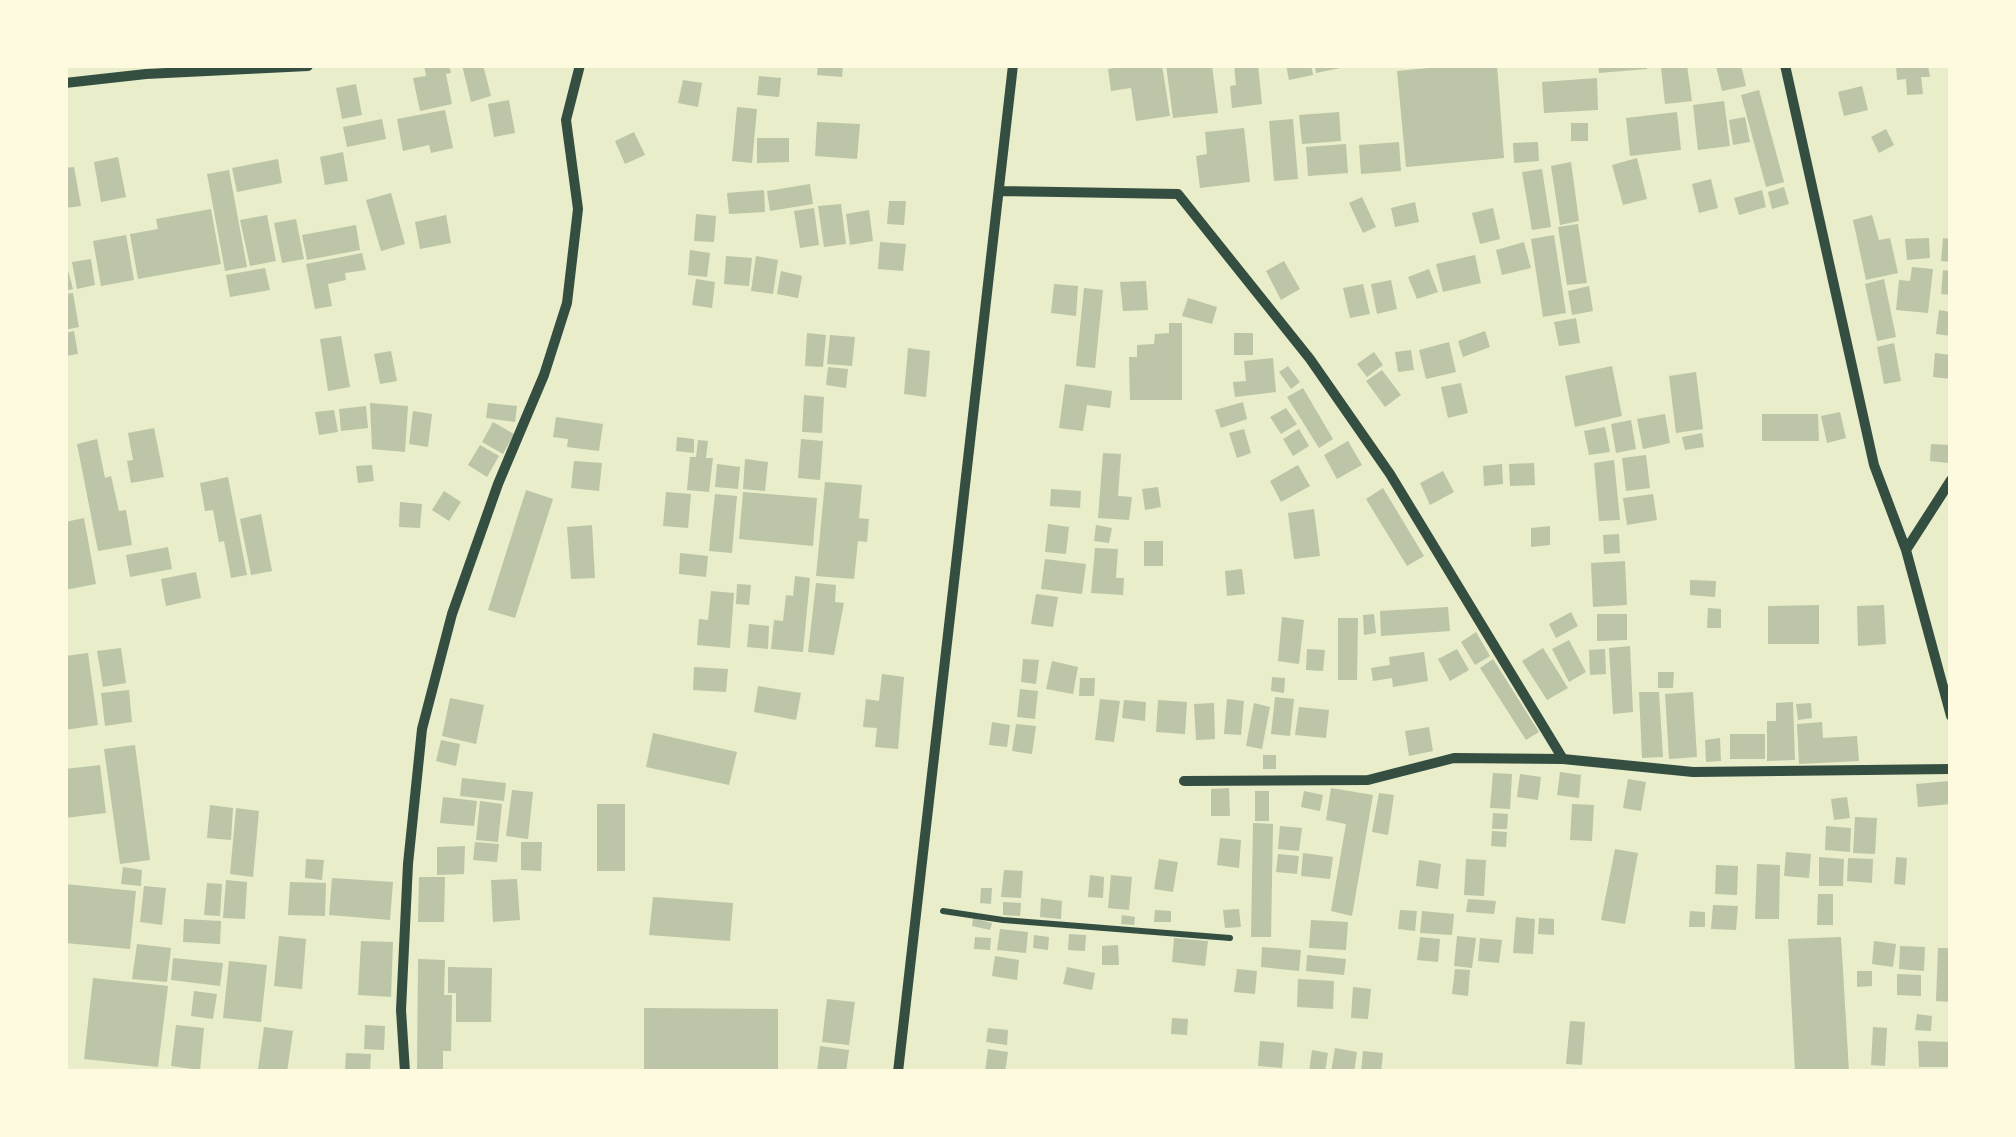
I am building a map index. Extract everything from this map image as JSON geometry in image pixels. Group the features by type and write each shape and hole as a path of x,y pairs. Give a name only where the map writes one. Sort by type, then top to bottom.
{"street":[{"path":"405,1072 401,1010 408,864 422,729 452,614 498,484 544,376 567,303 578,209 566,120 580,65"},
{"path":"898,1072 1013,65"},
{"path":"1785,65 1874,465 1906,550 1951,716"},
{"path":"65,82 308,66"},
{"path":"999,190 1178,194 1310,359 1390,474 1562,759"},
{"path":"1906,550 1951,480"},
{"path":"1184,781 1368,780 1454,758 1562,759 1693,772 1951,768"}],"path":[{"path":"918,906 1004,920 1230,938"}],"building":[{"path":"424,65 449,65 451,73 446,74 452,104 420,111 413,78 426,76"},
{"path":"462,65 483,65 491,96 471,102"},
{"path":"818,65 843,65 842,77 817,75"},
{"path":"1162,65 1170,116 1136,121 1131,88 1111,91 1108,69"},
{"path":"1166,65 1212,65 1218,113 1173,118"},
{"path":"1234,65 1258,65 1262,104 1232,108 1230,86 1236,85"},
{"path":"1286,65 1311,65 1313,75 1289,80"},
{"path":"1315,65 1345,65 1345,67 1316,73"},
{"path":"1497,65 1504,158 1406,167 1397,71"},
{"path":"1598,65 1647,65 1647,69 1599,73"},
{"path":"1687,65 1692,101 1665,104 1661,68"},
{"path":"1741,65 1746,86 1722,91 1716,66"},
{"path":"1896,65 1928,65 1930,77 1921,77 1923,94 1907,95 1906,79 1897,80"},
{"path":"759,76 781,78 779,97 757,95"},
{"path":"1597,78 1598,110 1544,113 1542,82"},
{"path":"683,80 702,83 698,107 678,103"},
{"path":"356,84 362,115 342,119 336,88"},
{"path":"1862,86 1868,110 1844,116 1838,92"},
{"path":"1759,90 1784,182 1766,187 1741,95"},
{"path":"509,100 515,133 494,137 488,104"},
{"path":"1724,101 1730,146 1698,150 1693,105"},
{"path":"737,107 757,109 752,163 732,161"},
{"path":"445,110 453,148 431,153 429,145 403,151 397,119"},
{"path":"1339,112 1341,141 1302,144 1299,115"},
{"path":"1677,112 1681,150 1630,156 1626,118"},
{"path":"1745,117 1750,142 1733,145 1729,120"},
{"path":"382,119 386,139 347,147 343,127"},
{"path":"1293,119 1298,179 1274,181 1269,121"},
{"path":"817,122 860,124 857,159 815,156"},
{"path":"1571,123 1588,123 1588,141 1571,141"},
{"path":"1244,128 1250,182 1200,188 1196,156 1207,154 1205,132"},
{"path":"1886,129 1894,145 1879,153 1871,137"},
{"path":"634,132 645,155 625,164 615,141"},
{"path":"757,138 789,138 789,162 757,163"},
{"path":"1399,142 1401,171 1361,174 1359,145"},
{"path":"1538,142 1539,161 1514,163 1513,143"},
{"path":"1346,144 1348,173 1308,176 1306,147"},
{"path":"343,152 348,181 325,185 320,157"},
{"path":"118,157 126,197 101,202 94,162"},
{"path":"1637,158 1647,199 1623,205 1612,165"},
{"path":"278,159 282,183 237,192 232,168"},
{"path":"1571,162 1579,221 1560,225 1551,166"},
{"path":"74,167 81,206 65,208 65,168"},
{"path":"1542,169 1551,227 1532,230 1522,172"},
{"path":"229,170 247,267 225,271 207,174"},
{"path":"1711,179 1718,208 1699,213 1692,184"},
{"path":"810,184 813,204 770,211 767,191"},
{"path":"1784,187 1789,204 1772,209 1768,192"},
{"path":"764,190 765,212 729,214 727,193"},
{"path":"1762,190 1766,207 1739,215 1734,198"},
{"path":"391,193 405,244 381,251 366,200"},
{"path":"1362,197 1376,227 1363,233 1349,203"},
{"path":"889,201 906,201 904,225 887,224"},
{"path":"1415,202 1419,222 1395,227 1391,208"},
{"path":"841,204 846,244 824,247 818,206"},
{"path":"814,208 819,245 800,248 794,211"},
{"path":"1493,208 1500,239 1480,244 1472,213"},
{"path":"211,209 221,264 138,279 130,234 158,229 156,219"},
{"path":"869,210 873,241 850,245 846,214"},
{"path":"696,214 716,216 714,242 694,241"},
{"path":"267,215 276,261 250,266 240,220"},
{"path":"446,215 451,243 420,249 415,222"},
{"path":"1872,215 1879,240 1890,238 1898,273 1866,280 1853,220"},
{"path":"296,219 304,259 282,263 274,223"},
{"path":"1578,224 1587,283 1567,285 1558,227"},
{"path":"356,225 360,250 307,260 302,235"},
{"path":"126,235 134,280 101,286 93,241"},
{"path":"1554,235 1566,313 1543,317 1531,239"},
{"path":"1929,238 1930,258 1907,260 1905,239"},
{"path":"1943,238 1951,239 1951,262 1941,261"},
{"path":"880,242 906,244 903,271 878,269"},
{"path":"1524,242 1531,268 1502,275 1496,250"},
{"path":"690,250 710,253 707,277 688,275"},
{"path":"362,253 366,270 345,273 346,280 328,284 332,306 315,309 306,264"},
{"path":"1475,255 1481,283 1443,292 1436,264"},
{"path":"726,256 752,258 749,286 724,284"},
{"path":"756,256 778,260 773,294 751,291"},
{"path":"65,259 73,289 65,291"},
{"path":"91,259 95,285 77,289 72,262"},
{"path":"1284,261 1300,289 1281,300 1266,271"},
{"path":"1912,267 1933,269 1928,313 1896,310 1899,280 1910,281"},
{"path":"265,268 270,290 230,297 226,275"},
{"path":"1429,269 1438,292 1417,299 1408,277"},
{"path":"1943,270 1951,271 1951,295 1941,294"},
{"path":"781,271 802,276 798,298 777,294"},
{"path":"696,279 715,282 712,308 692,305"},
{"path":"1884,279 1896,337 1877,341 1865,284"},
{"path":"1391,280 1397,309 1377,314 1371,284"},
{"path":"1146,281 1148,310 1123,311 1120,282"},
{"path":"1054,284 1078,286 1076,316 1051,313"},
{"path":"1363,284 1370,314 1350,318 1343,288"},
{"path":"1589,286 1593,311 1572,315 1568,291"},
{"path":"1084,288 1103,290 1095,368 1076,366"},
{"path":"73,293 79,327 65,330 65,294"},
{"path":"1188,298 1217,307 1212,324 1182,316"},
{"path":"1939,310 1951,312 1951,336 1936,334"},
{"path":"1576,318 1580,343 1559,346 1554,322"},
{"path":"1169,323 1182,323 1182,400 1130,400 1129,357 1137,357 1137,345 1154,344 1155,334 1169,333"},
{"path":"74,331 78,354 65,356 65,333"},
{"path":"1485,331 1490,347 1463,357 1458,341"},
{"path":"807,333 826,335 823,367 805,366"},
{"path":"1234,333 1253,333 1253,355 1234,355"},
{"path":"830,335 855,337 852,366 827,364"},
{"path":"341,336 350,387 328,391 320,339"},
{"path":"1449,342 1456,372 1426,379 1419,350"},
{"path":"1894,343 1901,381 1884,384 1877,347"},
{"path":"908,348 930,351 926,397 904,394"},
{"path":"1411,350 1414,370 1398,372 1395,352"},
{"path":"391,351 397,381 380,384 374,354"},
{"path":"1374,352 1383,365 1367,377 1357,364"},
{"path":"1935,353 1951,355 1951,379 1933,377"},
{"path":"1273,358 1276,392 1235,397 1233,382 1246,381 1244,361"},
{"path":"1288,366 1300,382 1291,389 1279,372"},
{"path":"1612,366 1622,416 1575,427 1565,376"},
{"path":"828,367 848,369 846,388 826,385"},
{"path":"1382,370 1401,395 1385,407 1366,381"},
{"path":"1696,372 1703,429 1676,433 1669,376"},
{"path":"1461,383 1468,413 1448,418 1441,387"},
{"path":"1065,384 1112,391 1110,408 1087,405 1083,431 1059,428"},
{"path":"1303,388 1333,439 1319,448 1287,397"},
{"path":"804,395 824,397 822,433 802,432"},
{"path":"1243,402 1247,419 1221,428 1215,410"},
{"path":"370,403 408,406 405,452 372,449"},
{"path":"488,403 517,406 515,422 486,418"},
{"path":"366,406 368,428 341,431 339,409"},
{"path":"1286,408 1297,424 1281,434 1270,417"},
{"path":"334,410 338,432 319,435 315,412"},
{"path":"413,411 432,414 428,447 409,444"},
{"path":"1840,412 1846,438 1827,443 1821,416"},
{"path":"1665,414 1670,443 1643,449 1637,419"},
{"path":"1762,414 1818,414 1819,441 1762,441"},
{"path":"556,417 603,424 599,451 567,447 568,439 553,437"},
{"path":"1631,420 1636,449 1616,453 1611,424"},
{"path":"493,422 514,434 503,454 482,442"},
{"path":"1605,427 1610,452 1589,455 1584,431"},
{"path":"154,428 164,477 131,483 127,461 133,460 128,433"},
{"path":"1244,429 1251,453 1237,458 1229,433"},
{"path":"1299,429 1309,446 1293,456 1283,439"},
{"path":"1702,433 1704,447 1685,450 1682,437"},
{"path":"677,437 694,439 694,453 676,451"},
{"path":"97,439 105,478 111,476 119,511 126,510 132,545 98,551 77,444"},
{"path":"801,439 823,441 820,480 798,478"},
{"path":"698,440 708,441 706,458 713,458 709,492 687,490 690,457 696,457"},
{"path":"1348,441 1362,465 1337,479 1324,455"},
{"path":"1931,444 1949,445 1948,463 1930,461"},
{"path":"480,445 499,456 487,477 468,465"},
{"path":"1103,453 1121,454 1118,496 1132,497 1129,520 1098,518"},
{"path":"1646,455 1650,488 1626,491 1622,458"},
{"path":"745,459 768,462 765,491 743,489"},
{"path":"1614,460 1620,520 1599,521 1594,463"},
{"path":"574,461 602,463 599,491 571,488"},
{"path":"1534,463 1535,485 1510,486 1509,464"},
{"path":"717,464 740,467 738,489 715,487"},
{"path":"1502,464 1503,484 1484,486 1483,466"},
{"path":"372,465 374,481 358,483 356,466"},
{"path":"1298,465 1310,486 1281,502 1270,481"},
{"path":"1443,471 1454,492 1430,505 1420,483"},
{"path":"228,477 247,575 231,578 224,541 219,542 213,510 205,511 200,483"},
{"path":"825,482 862,485 859,518 869,519 867,542 858,541 854,579 816,576"},
{"path":"1158,487 1161,507 1145,510 1142,489"},
{"path":"1383,488 1424,556 1407,566 1366,499"},
{"path":"1051,489 1081,491 1080,508 1050,506"},
{"path":"526,490 553,499 515,618 488,610"},
{"path":"444,491 461,502 449,521 432,510"},
{"path":"666,492 691,494 688,528 663,526"},
{"path":"743,492 817,498 813,546 739,539"},
{"path":"715,494 737,496 732,553 709,551"},
{"path":"1653,494 1657,520 1627,525 1623,498"},
{"path":"400,502 422,504 420,528 399,527"},
{"path":"1314,509 1320,556 1294,559 1288,513"},
{"path":"261,514 272,571 251,575 240,519"},
{"path":"84,518 96,584 65,590 65,522"},
{"path":"1048,524 1069,527 1066,554 1045,552"},
{"path":"592,525 595,578 571,579 567,527"},
{"path":"1096,525 1112,528 1109,543 1094,541"},
{"path":"1550,526 1550,545 1531,547 1531,528"},
{"path":"1619,534 1620,553 1604,554 1603,535"},
{"path":"1144,541 1163,541 1163,566 1144,566"},
{"path":"168,547 172,569 130,577 126,555"},
{"path":"1095,548 1118,549 1116,578 1124,578 1123,595 1091,593"},
{"path":"680,553 708,556 706,577 679,574"},
{"path":"1045,559 1086,564 1082,594 1041,589"},
{"path":"1625,561 1627,605 1593,607 1591,563"},
{"path":"1242,569 1245,594 1227,596 1225,571"},
{"path":"196,572 201,598 166,606 161,579"},
{"path":"795,576 810,578 803,652 771,649 774,620 783,621 786,595 793,596"},
{"path":"1690,580 1716,581 1715,597 1690,595"},
{"path":"816,583 836,585 835,602 844,603 834,655 808,652"},
{"path":"737,584 751,585 749,605 736,604"},
{"path":"711,591 734,593 730,648 697,645 699,619 708,620"},
{"path":"1036,594 1058,597 1053,627 1031,624"},
{"path":"1819,605 1819,644 1768,644 1768,606"},
{"path":"1884,605 1886,644 1858,646 1857,606"},
{"path":"1448,607 1450,631 1381,636 1380,611"},
{"path":"1708,608 1721,609 1721,628 1707,628"},
{"path":"1571,612 1578,626 1556,638 1549,624"},
{"path":"1374,614 1376,633 1364,635 1363,615"},
{"path":"1597,614 1627,614 1627,640 1597,641"},
{"path":"1282,617 1304,620 1299,664 1278,661"},
{"path":"1338,618 1358,618 1357,680 1338,680"},
{"path":"749,624 769,626 768,649 747,647"},
{"path":"1476,632 1490,656 1475,665 1461,642"},
{"path":"1569,640 1586,672 1569,682 1552,649"},
{"path":"1630,646 1633,712 1613,714 1609,648"},
{"path":"121,648 126,683 103,687 97,651"},
{"path":"1543,648 1568,688 1547,700 1522,661"},
{"path":"1307,649 1325,650 1323,671 1306,670"},
{"path":"1457,649 1469,670 1450,681 1438,659"},
{"path":"1605,649 1606,674 1590,675 1589,650"},
{"path":"1424,652 1428,681 1393,687 1392,678 1373,681 1371,668 1390,665 1389,657"},
{"path":"88,653 98,725 65,730 65,656"},
{"path":"1023,659 1039,660 1036,684 1021,682"},
{"path":"1493,659 1539,732 1526,740 1480,668"},
{"path":"1052,661 1078,667 1073,694 1046,689"},
{"path":"694,667 728,669 726,692 693,690"},
{"path":"1658,672 1674,672 1673,688 1658,688"},
{"path":"882,674 904,677 898,749 875,747 877,728 863,727 866,699 879,701"},
{"path":"1272,677 1285,678 1284,693 1271,691"},
{"path":"1080,678 1095,678 1094,696 1079,696"},
{"path":"758,686 801,693 796,720 754,712"},
{"path":"1020,689 1038,691 1035,719 1017,717"},
{"path":"129,690 132,722 105,726 101,693"},
{"path":"1639,692 1659,692 1663,757 1642,758"},
{"path":"1693,692 1697,757 1669,759 1665,694"},
{"path":"1275,697 1294,699 1290,736 1271,734"},
{"path":"450,698 484,705 476,744 442,736"},
{"path":"1100,699 1120,701 1114,742 1095,740"},
{"path":"1227,699 1244,701 1241,735 1224,734"},
{"path":"1124,700 1146,702 1145,721 1122,718"},
{"path":"1158,700 1187,702 1185,734 1156,732"},
{"path":"1793,702 1795,760 1767,761 1767,721 1776,721 1776,703"},
{"path":"1214,703 1215,739 1196,740 1194,704"},
{"path":"1254,703 1270,707 1262,749 1246,746"},
{"path":"1811,703 1812,718 1798,720 1796,704"},
{"path":"1299,707 1329,710 1326,738 1295,735"},
{"path":"992,722 1010,725 1007,747 989,745"},
{"path":"1822,722 1823,738 1857,736 1859,761 1799,764 1797,724"},
{"path":"1016,724 1036,726 1032,754 1012,751"},
{"path":"1429,727 1433,751 1409,756 1405,731"},
{"path":"653,733 737,752 729,785 646,767"},
{"path":"1730,734 1765,734 1765,759 1730,759"},
{"path":"1720,738 1721,761 1706,762 1705,740"},
{"path":"441,740 460,744 456,766 436,761"},
{"path":"135,745 150,860 120,864 104,749"},
{"path":"1263,755 1276,755 1276,769 1263,769"},
{"path":"100,765 106,813 65,818 65,769"},
{"path":"1560,772 1581,775 1579,798 1557,795"},
{"path":"1493,773 1512,774 1510,809 1490,808"},
{"path":"1520,774 1541,777 1538,800 1517,797"},
{"path":"462,778 506,783 504,801 460,796"},
{"path":"1628,779 1646,782 1641,811 1623,808"},
{"path":"1949,781 1951,804 1918,807 1916,784"},
{"path":"1229,788 1230,816 1211,816 1211,789"},
{"path":"1331,788 1373,795 1352,916 1331,911 1346,824 1326,820"},
{"path":"512,790 533,792 528,839 506,836"},
{"path":"1255,791 1269,791 1269,821 1255,821"},
{"path":"1304,791 1323,795 1320,811 1301,807"},
{"path":"1379,793 1394,795 1388,835 1372,832"},
{"path":"443,797 477,801 474,826 440,823"},
{"path":"1847,797 1850,818 1834,820 1831,799"},
{"path":"480,801 502,804 498,842 476,840"},
{"path":"597,804 625,804 625,871 597,871"},
{"path":"1572,804 1594,805 1592,841 1570,840"},
{"path":"210,805 233,808 231,840 207,838"},
{"path":"236,808 259,811 253,877 230,874"},
{"path":"1493,813 1508,814 1507,829 1492,829"},
{"path":"1855,817 1877,818 1875,854 1853,853"},
{"path":"1253,823 1273,824 1271,937 1251,937"},
{"path":"1280,826 1302,828 1299,851 1278,849"},
{"path":"1826,826 1851,828 1850,852 1825,850"},
{"path":"1492,831 1507,832 1506,847 1491,846"},
{"path":"1220,838 1241,840 1239,868 1217,865"},
{"path":"475,842 499,844 497,862 473,860"},
{"path":"521,842 542,842 541,871 521,870"},
{"path":"465,846 464,874 437,875 437,847"},
{"path":"1615,849 1638,853 1625,924 1601,920"},
{"path":"1786,852 1811,854 1809,878 1784,876"},
{"path":"1303,853 1333,857 1330,879 1301,876"},
{"path":"1278,854 1299,856 1297,874 1276,872"},
{"path":"1819,857 1844,859 1843,886 1819,886"},
{"path":"1896,857 1907,858 1905,885 1894,884"},
{"path":"1848,858 1873,859 1872,883 1847,881"},
{"path":"306,859 324,860 322,880 305,878"},
{"path":"1159,859 1178,862 1173,892 1154,889"},
{"path":"1466,859 1486,860 1484,896 1464,895"},
{"path":"1419,860 1441,864 1438,889 1416,886"},
{"path":"1757,864 1780,865 1779,919 1755,919"},
{"path":"1716,865 1738,866 1737,895 1715,894"},
{"path":"123,867 142,870 141,886 121,884"},
{"path":"1004,870 1023,871 1021,898 1001,897"},
{"path":"1090,875 1104,877 1103,898 1088,897"},
{"path":"1111,875 1132,877 1129,910 1108,908"},
{"path":"419,877 445,877 444,922 418,922"},
{"path":"332,878 393,882 390,920 329,915"},
{"path":"517,879 520,920 493,922 491,880"},
{"path":"226,880 247,882 245,919 223,918"},
{"path":"290,882 326,883 325,916 288,915"},
{"path":"207,883 222,884 220,916 204,915"},
{"path":"65,884 136,891 130,949 65,943"},
{"path":"144,886 166,888 162,925 140,922"},
{"path":"981,888 992,888 991,904 980,903"},
{"path":"1818,894 1833,894 1833,925 1817,925"},
{"path":"653,897 733,903 730,941 649,935"},
{"path":"1041,898 1062,901 1061,919 1040,917"},
{"path":"1468,899 1496,901 1494,914 1466,912"},
{"path":"1003,902 1021,903 1020,916 1003,915"},
{"path":"1713,905 1738,906 1736,930 1711,929"},
{"path":"1239,909 1241,927 1225,928 1223,910"},
{"path":"1155,910 1171,911 1171,922 1154,922"},
{"path":"1400,910 1417,911 1415,931 1398,929"},
{"path":"1422,911 1454,914 1452,935 1420,933"},
{"path":"1690,911 1705,912 1705,927 1689,927"},
{"path":"1122,915 1135,917 1134,925 1121,924"},
{"path":"1516,917 1535,919 1533,954 1513,953"},
{"path":"973,918 992,923 990,930 972,926"},
{"path":"1539,918 1554,919 1554,935 1538,934"},
{"path":"184,919 221,921 220,944 183,942"},
{"path":"1311,920 1348,922 1346,950 1309,948"},
{"path":"1000,929 1028,932 1026,953 997,950"},
{"path":"1069,934 1086,935 1085,951 1068,950"},
{"path":"1034,935 1049,937 1048,950 1033,948"},
{"path":"279,936 306,939 302,989 274,986"},
{"path":"1457,936 1476,938 1472,968 1454,966"},
{"path":"975,937 991,938 990,950 974,949"},
{"path":"1420,937 1440,939 1438,962 1417,960"},
{"path":"1841,937 1849,1072 1795,1072 1788,939"},
{"path":"1174,938 1208,941 1205,966 1172,962"},
{"path":"1480,938 1502,940 1499,963 1478,961"},
{"path":"361,941 393,942 391,997 358,995"},
{"path":"1874,941 1896,944 1893,967 1872,964"},
{"path":"137,944 171,948 167,982 132,979"},
{"path":"1118,945 1119,965 1102,965 1102,946"},
{"path":"1900,946 1925,947 1924,971 1899,969"},
{"path":"1262,947 1301,950 1299,971 1261,967"},
{"path":"1938,948 1951,948 1951,1002 1936,1001"},
{"path":"1307,955 1346,959 1344,975 1306,971"},
{"path":"995,956 1019,960 1017,980 992,976"},
{"path":"173,958 223,963 220,986 171,980"},
{"path":"418,959 445,960 444,995 452,995 451,1051 443,1051 443,1072 417,1072"},
{"path":"229,961 267,965 261,1022 223,1018"},
{"path":"448,967 492,968 491,1022 456,1022 456,993 448,993"},
{"path":"1067,967 1095,973 1092,990 1063,984"},
{"path":"1237,969 1257,971 1255,994 1234,992"},
{"path":"1455,969 1470,970 1468,996 1452,994"},
{"path":"1857,971 1872,971 1872,986 1857,987"},
{"path":"1897,974 1921,975 1921,996 1897,995"},
{"path":"93,978 168,986 158,1067 84,1059"},
{"path":"1298,979 1334,981 1333,1009 1297,1007"},
{"path":"1353,987 1371,989 1368,1019 1351,1018"},
{"path":"194,991 217,994 213,1019 191,1016"},
{"path":"827,999 855,1002 849,1045 822,1042"},
{"path":"644,1008 778,1009 778,1072 644,1072"},
{"path":"1917,1014 1932,1016 1931,1031 1915,1030"},
{"path":"1172,1018 1188,1019 1187,1035 1171,1034"},
{"path":"1570,1021 1585,1022 1582,1065 1566,1064"},
{"path":"176,1025 204,1028 200,1070 171,1066"},
{"path":"365,1025 385,1026 384,1050 364,1049"},
{"path":"264,1027 293,1031 287,1072 258,1069"},
{"path":"1873,1027 1887,1028 1885,1066 1871,1065"},
{"path":"988,1028 1008,1030 1007,1045 986,1042"},
{"path":"1260,1041 1284,1043 1282,1068 1258,1066"},
{"path":"1918,1041 1951,1042 1951,1067 1919,1067"},
{"path":"820,1046 849,1050 846,1072 817,1072"},
{"path":"1335,1048 1357,1052 1354,1072 1331,1072"},
{"path":"988,1049 1008,1052 1005,1072 985,1072"},
{"path":"1312,1050 1328,1053 1325,1072 1309,1072"},
{"path":"1363,1051 1383,1053 1381,1072 1361,1072"},
{"path":"346,1053 371,1054 370,1072 345,1072"}]}
